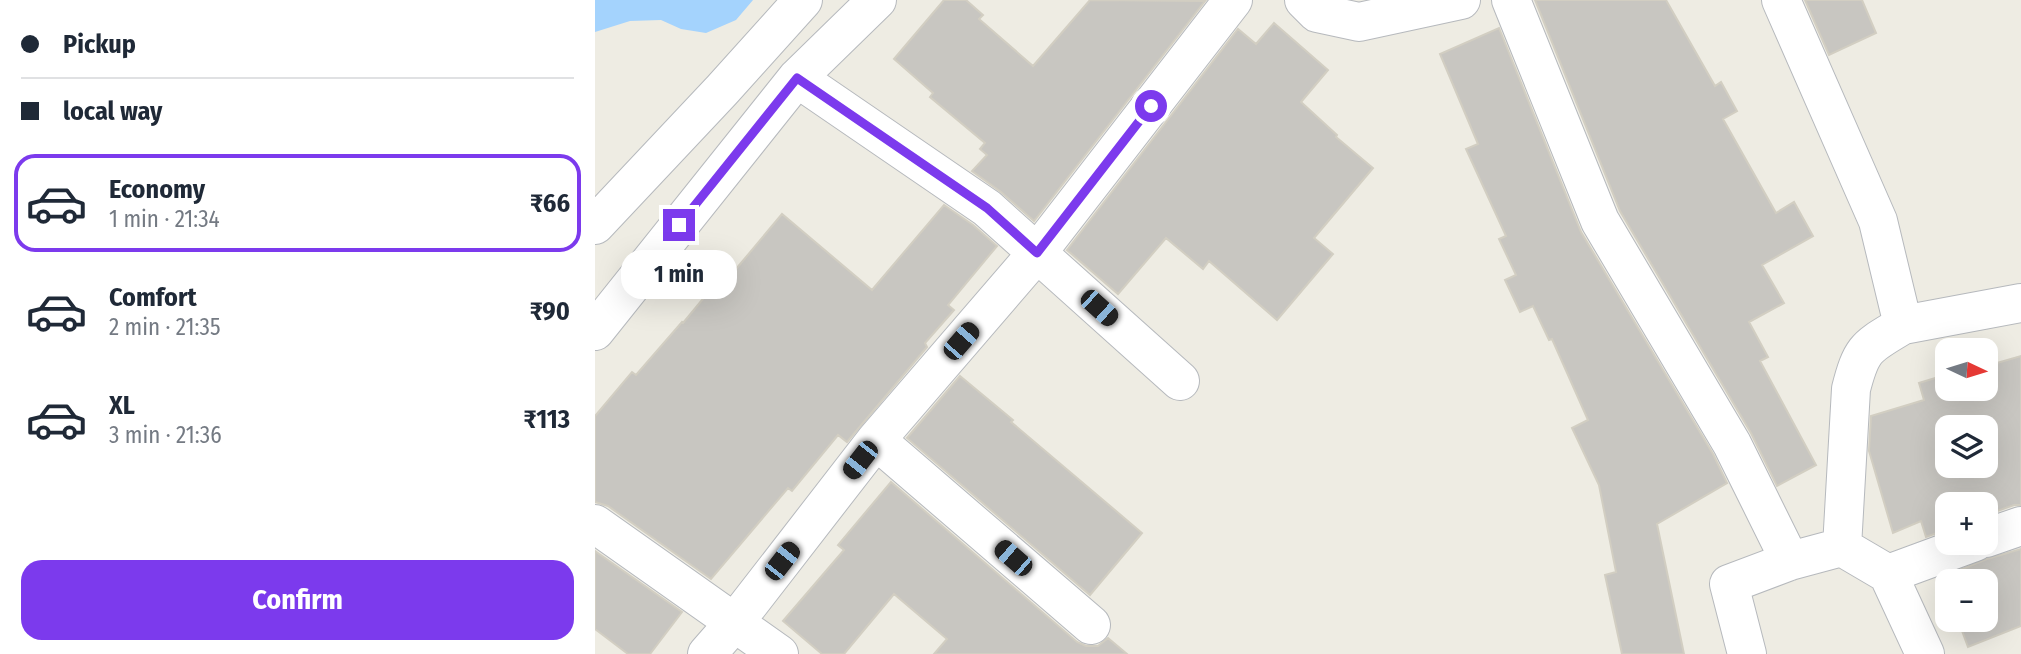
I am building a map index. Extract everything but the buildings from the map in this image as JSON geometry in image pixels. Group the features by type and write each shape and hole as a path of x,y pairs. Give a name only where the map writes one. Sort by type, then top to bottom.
{"street":[{"path":"595,225 803,0"},
{"path":"595,331 797,78 877,0"},
{"path":"707,654 735,622 876,440 1037,253 1233,0"},
{"path":"1304,0 1317,13 1359,22 1461,0"},
{"path":"1511,0 1599,221 1732,444 1790,561"},
{"path":"1781,0 1878,221 1903,325"},
{"path":"797,78 987,208 1180,381"},
{"path":"1842,547 1851,389 1861,356 1870,345 1903,325 2021,303"},
{"path":"876,440 1091,625"},
{"path":"595,524 779,654"},
{"path":"1998,534 2021,526"},
{"path":"1747,654 1729,584 1790,561 1842,547 1888,574 1924,654"},
{"path":"1888,574 1940,555"}],"water":[{"path":"595,0 753,0 736,20 706,33 681,29 661,20 630,21 595,32"}],"route":[{"path":"679,225 797,78 987,208 1037,253 1151,106"}]}
